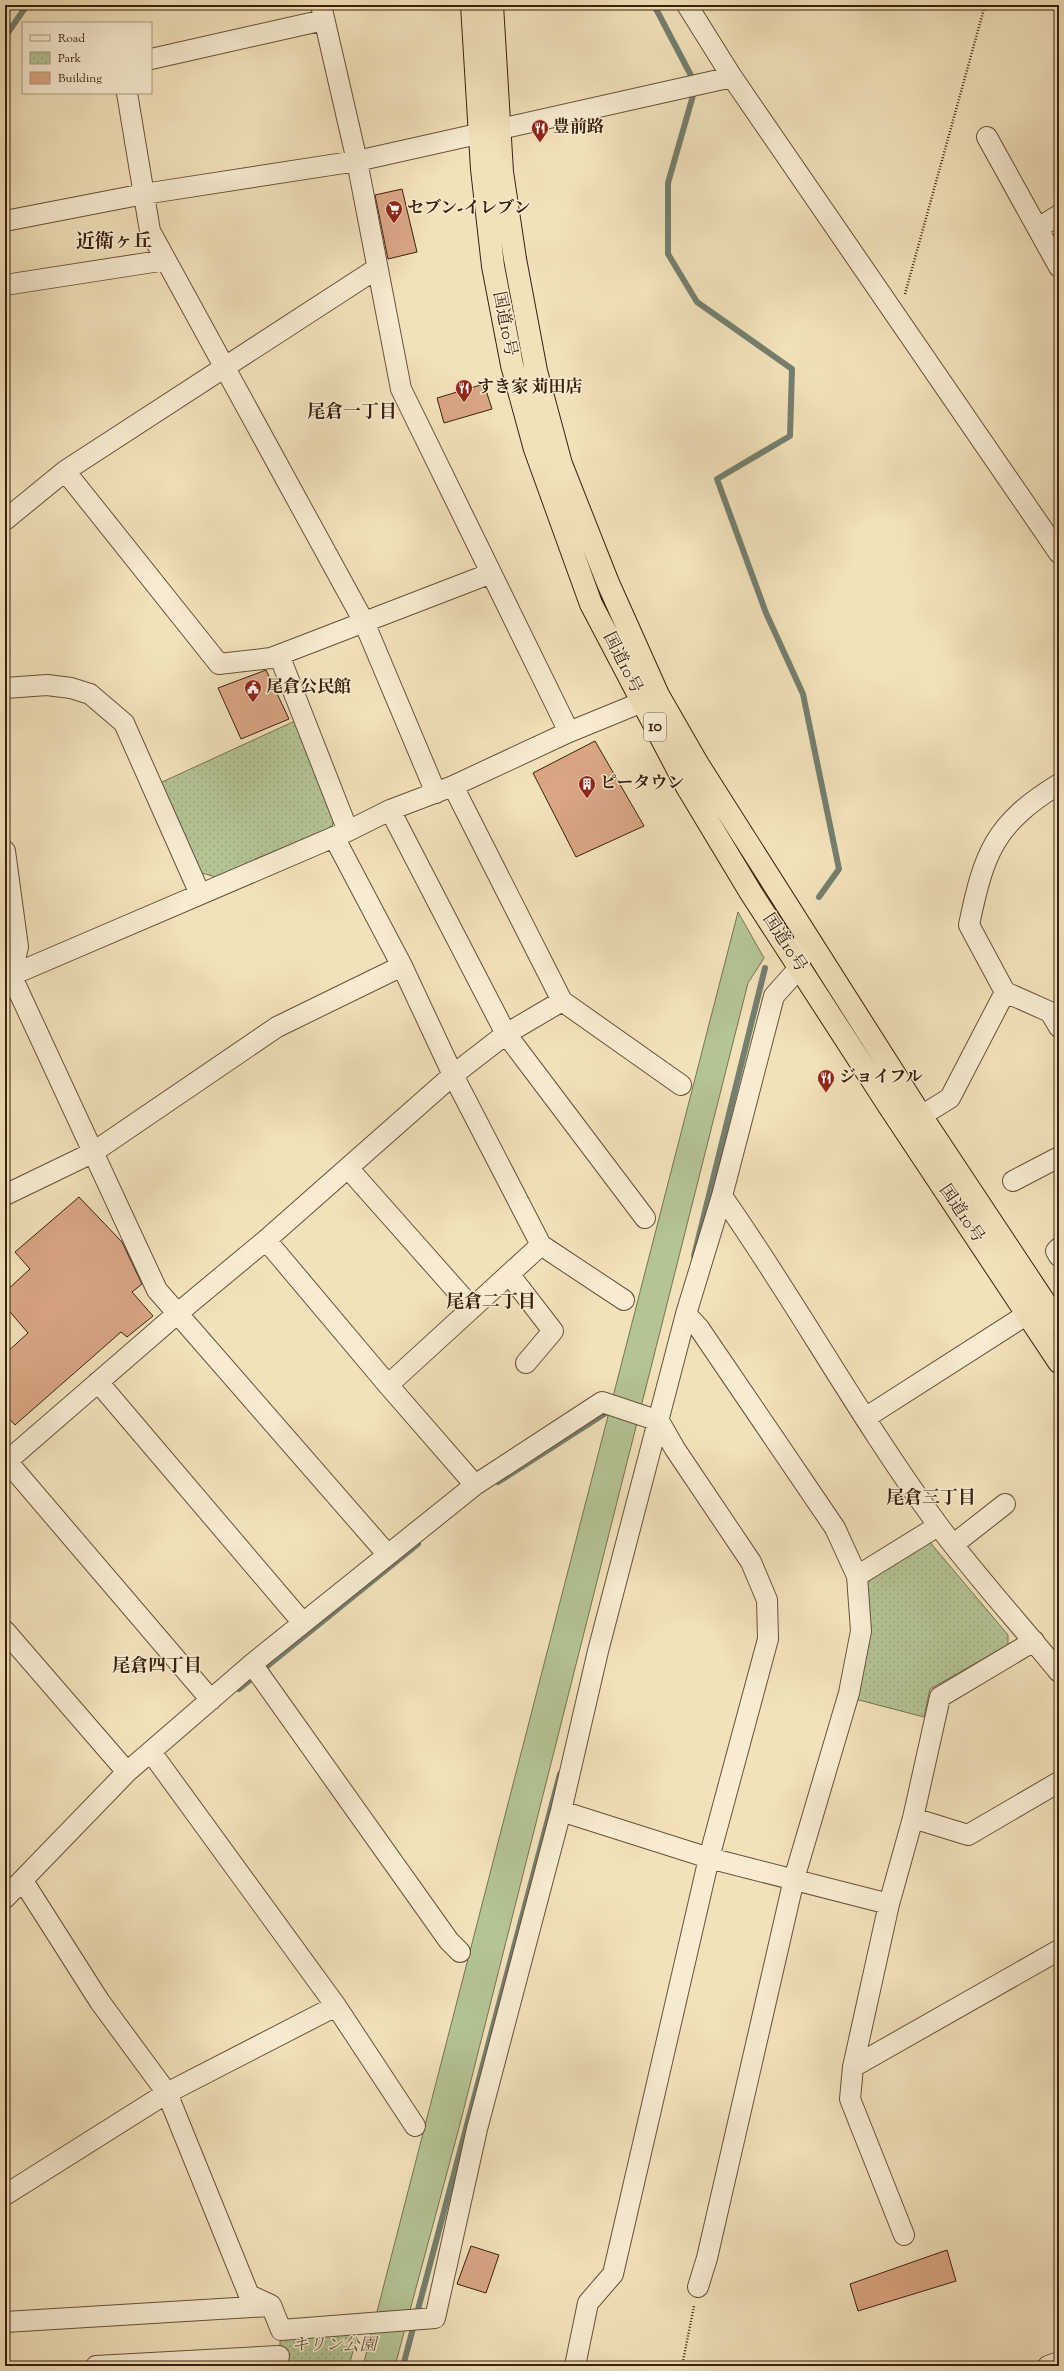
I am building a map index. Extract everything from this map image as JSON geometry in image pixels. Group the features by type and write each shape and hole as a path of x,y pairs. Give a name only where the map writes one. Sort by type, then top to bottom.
{"highway":[{"name":"国道10号","path":"472,5 479,133 493,266 512,365 535,449 591,604 650,699 697,763 921,1116 1059,1324"},
{"name":"国道10号","path":"492,5 501,129 502,172 515,258 536,371 560,464 608,583 650,699 686,785 799,968 1059,1362"}],"street":[{"path":"687,5 732,77 1059,553"},
{"path":"152,59 322,12 357,162 376,269 401,389 489,574 569,732"},
{"path":"5,221 144,194 357,162 479,133 732,77"},
{"path":"127,94 150,231 364,622 444,789 562,1001 681,1084"},
{"path":"987,137 1059,267"},
{"path":"1038,228 1059,215"},
{"path":"5,285 166,260"},
{"path":"5,520 65,471 376,269"},
{"path":"65,471 219,664 279,655 489,574"},
{"path":"279,655 341,834 453,1075 541,1245 624,1300"},
{"path":"5,688 47,685 71,688 90,694 124,723 200,894"},
{"path":"8,977 341,834 390,810 444,789 569,732 650,699"},
{"path":"1059,784 1040,796 1008,823 994,843 982,868 969,925 1005,992 1050,1012 1059,1027"},
{"path":"390,810 506,1034 645,1218"},
{"path":"5,851 18,947 8,977 157,1290 178,1312 388,1555"},
{"path":"24,1881 100,2002 167,2094 249,2295 271,2305 281,2330 435,2318 478,2129 561,1811 598,1651 686,1314 722,1196 774,996 799,968 805,934"},
{"path":"5,1195 92,1153 277,1028 402,966"},
{"path":"921,1116 950,1098 1005,992"},
{"path":"211,1700 6,1461 178,1312 266,1240 453,1075 506,1034 562,1001"},
{"path":"1013,1181 1059,1157"},
{"path":"348,1168 472,1308"},
{"path":"722,1196 750,1236 865,1418 938,1526 1059,1672"},
{"path":"266,1240 388,1386 475,1485"},
{"path":"388,1386 541,1245"},
{"path":"1059,1248 1056,1250 1059,1256"},
{"path":"509,1274 553,1331 526,1364"},
{"path":"865,1418 1028,1315 1045,1302"},
{"path":"686,1314 699,1328 835,1528 857,1576 861,1631 849,1693 794,1879 707,2258 698,2287"},
{"path":"98,1382 303,1623"},
{"path":"5,1898 24,1881 127,1772 252,1664 475,1485 602,1402 659,1421 675,1449 751,1562 767,1600 768,1639 708,1858 613,2274 588,2303 575,2366"},
{"path":"954,1544 1005,1504"},
{"path":"857,1576 938,1526"},
{"path":"5,1631 127,1772"},
{"path":"904,2235 850,2099 853,2067 890,1904 913,1818 940,1696 1034,1641"},
{"path":"252,1664 449,1941 460,1952"},
{"path":"151,1752 336,2006 415,2126"},
{"path":"913,1818 968,1835 1059,1782"},
{"path":"561,1811 708,1858 890,1904"},
{"path":"853,2067 1059,1950"},
{"path":"5,2195 167,2094 336,2006"},
{"path":"5,2322 271,2305"},
{"path":"96,2366 279,2356"},
{"path":"1048,2366 1059,2362"}],"path":[{"path":"899,318 985,5"},
{"path":"682,2366 698,2287"}],"green space":[{"path":"297,720 334,817 332,827 216,877 198,872 160,783"},
{"path":"738,912 764,958 748,983 459,2128 395,2366 363,2366"},
{"path":"928,1540 1008,1635 1008,1645 930,1689 924,1717 855,1699 866,1575"},
{"name":"キリン公園","path":"360,2324 349,2366 281,2366 279,2356 281,2330"}],"building":[{"name":"セブン-イレブン","path":"402,189 417,252 388,259 375,195"},
{"name":"すき家 苅田店","path":"484,384 492,409 444,423 437,398"},
{"name":"尾倉公民館","path":"266,670 289,719 241,739 218,688"},
{"name":"ピータウン","path":"595,741 644,826 576,857 533,773"},
{"path":"79,1197 122,1242 142,1284 132,1292 153,1316 127,1337 121,1332 15,1425 5,1414 5,1354 28,1333 5,1306 5,1292 30,1269 15,1252"},
{"path":"471,2246 499,2255 486,2293 457,2284"},
{"path":"947,2250 956,2281 858,2311 850,2284"}],"waterway":[{"path":"5,37 27,5"},
{"path":"654,5 696,85 668,183 668,254 697,302 792,369 790,436 717,479 766,613 803,694 839,869 819,897"},
{"path":"694,1256 765,968"},
{"path":"498,1482 612,1409"},
{"path":"239,1689 418,1544"},
{"path":"403,2366 560,1774"}],"place":[{"name":"豊前路","path":"540,143"},
{"name":"セブン-イレブン","path":"394,224"},
{"name":"すき家 苅田店","path":"464,403"},
{"name":"尾倉公民館","path":"253,703"},
{"name":"ピータウン","path":"587,799"},
{"name":"ジョイフル","path":"826,1093"}],"district":[{"name":"近衛ヶ丘","path":"114,242"},
{"name":"尾倉一丁目","path":"352,413"},
{"name":"尾倉二丁目","path":"491,1303"},
{"name":"尾倉三丁目","path":"931,1499"},
{"name":"尾倉四丁目","path":"157,1667"}]}
